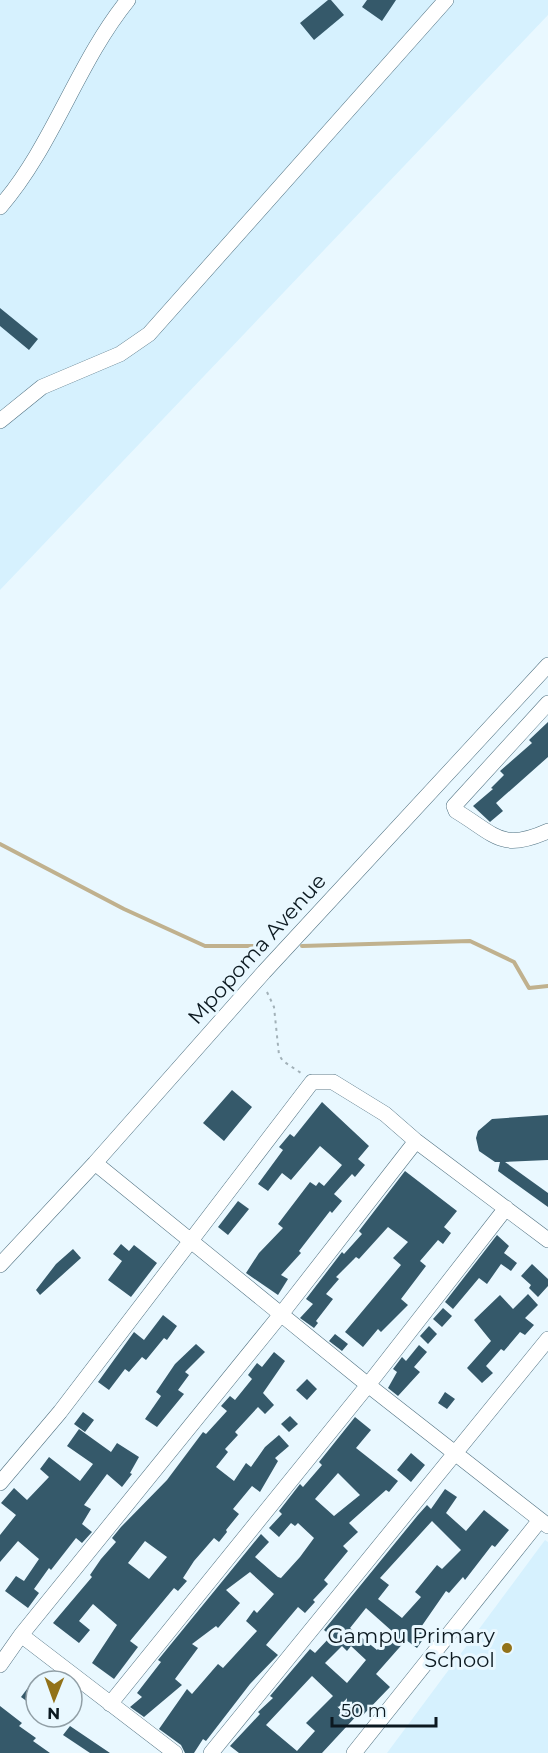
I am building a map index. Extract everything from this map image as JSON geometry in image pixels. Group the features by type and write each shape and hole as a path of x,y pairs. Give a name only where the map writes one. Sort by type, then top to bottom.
{"street":[{"path":"0,207 20,182 97,47 128,0"},
{"path":"0,421 42,387 112,358 150,334 446,0"},
{"name":"Mpopoma Avenue","path":"0,1264 95,1163 259,978 548,664"},
{"path":"548,703 454,806 456,811 503,841 524,842 548,831"},
{"path":"0,1483 60,1412 312,1082 333,1082 384,1114 416,1141 548,1239"},
{"path":"0,1665 21,1635 282,1313 416,1141"},
{"path":"95,1163 368,1385 544,1523 354,1753"},
{"path":"110,1704 368,1385 506,1208"},
{"path":"211,1753 548,1339"},
{"path":"21,1635 176,1753"}],"path":[{"path":"259,978 274,1007 279,1055 283,1061 312,1082"}],"shaded area":[{"path":"0,0 548,0 548,15 0,590"},
{"name":"Gampu Primary School","path":"545,1540 548,1542 548,1753 387,1753"}],"building":[{"path":"331,0 344,15 314,40 300,23"},
{"path":"367,0 396,0 382,21 362,7"},
{"path":"0,308 38,339 29,350 0,326"},
{"path":"548,722 548,757 496,803 503,811 490,822 473,806 493,789 491,788 504,775 500,771 532,743 529,740"},
{"path":"232,1090 252,1107 224,1141 203,1123"},
{"path":"322,1102 369,1146 358,1159 365,1165 355,1177 352,1174 334,1194 342,1201 332,1213 330,1211 299,1251 301,1253 281,1275 288,1279 278,1295 246,1273 259,1253 283,1228 278,1224 310,1182 316,1186 319,1182 324,1186 342,1165 320,1146 291,1180 282,1173 268,1191 258,1184 283,1150 279,1147 290,1134 294,1137"},
{"path":"548,1115 548,1160 505,1162 548,1193 548,1207 498,1171 500,1162 495,1162 479,1151 476,1138 478,1131 492,1119"},
{"path":"405,1171 457,1211 444,1227 451,1233 443,1244 438,1240 420,1261 426,1266 401,1299 408,1305 381,1332 378,1329 363,1347 345,1332 401,1265 393,1258 408,1242 388,1227 359,1259 356,1257 336,1277 339,1279 326,1294 333,1299 316,1321 318,1323 314,1328 300,1318 313,1304 306,1299 342,1252 344,1254 362,1234 359,1231"},
{"path":"238,1201 249,1209 228,1235 218,1227"},
{"path":"497,1235 509,1246 504,1253 517,1263 511,1271 501,1264 487,1284 479,1278 453,1309 445,1302"},
{"path":"121,1244 129,1251 134,1245 157,1263 131,1297 108,1280 122,1261 113,1254"},
{"path":"73,1249 81,1258 40,1295 36,1290 56,1264"},
{"path":"532,1264 548,1279 548,1286 538,1297 529,1288 531,1285 521,1276"},
{"path":"528,1294 538,1305 525,1318 534,1325 525,1335 520,1332 504,1351 501,1349 486,1366 493,1373 482,1383 467,1368 491,1341 474,1320 500,1295 513,1309"},
{"path":"443,1308 452,1316 442,1327 433,1319"},
{"path":"163,1315 177,1326 167,1340 164,1338 146,1360 142,1357 129,1372 125,1369 109,1390 98,1382 134,1332 144,1340"},
{"path":"429,1326 437,1334 428,1344 420,1336"},
{"path":"335,1334 348,1344 342,1351 329,1341"},
{"path":"196,1344 205,1352 185,1372 189,1375 178,1390 184,1394 157,1427 145,1419 161,1396 156,1392 175,1364"},
{"path":"419,1345 427,1352 414,1367 420,1372 398,1396 388,1388 397,1372 393,1369 402,1357 406,1361"},
{"path":"274,1352 285,1361 263,1393 274,1405 265,1414 258,1407 235,1432 238,1435 225,1449 228,1452 216,1467 234,1481 246,1463 251,1467 265,1447 279,1435 289,1446 275,1458 278,1461 260,1492 252,1486 233,1509 239,1514 226,1530 227,1532 219,1542 214,1538 183,1578 187,1581 178,1591 174,1588 130,1641 138,1647 114,1679 92,1663 117,1625 93,1604 79,1621 90,1630 79,1643 53,1623 92,1577 90,1575 116,1542 112,1538 167,1480 203,1432 206,1434 227,1411 221,1406 230,1396 235,1400 252,1379 248,1375 257,1363 262,1367","holes":["145,1541 167,1557 149,1579 128,1563"]},
{"path":"307,1379 317,1389 307,1400 296,1390"},
{"path":"445,1392 455,1399 447,1409 438,1403"},
{"path":"83,1412 94,1420 85,1432 74,1424"},
{"path":"290,1416 298,1424 289,1432 281,1424"},
{"path":"355,1417 371,1430 356,1448 398,1481 389,1492 386,1490 349,1523 358,1532 343,1546 348,1551 324,1580 328,1584 313,1600 315,1602 305,1613 298,1607 266,1645 278,1655 250,1684 206,1741 203,1739 194,1753 185,1753 181,1745 159,1729 187,1689 192,1694 218,1664 223,1668 257,1631 246,1621 254,1610 257,1613 274,1594 250,1572 226,1590 240,1603 218,1628 216,1626 192,1644 198,1648 175,1679 182,1685 144,1717 130,1707 142,1697 137,1693 161,1662 158,1660 261,1534 269,1542 255,1557 278,1577 281,1578 300,1557 314,1538 298,1523 295,1526 291,1523 279,1537 269,1528 282,1514 279,1511 300,1484 303,1487 322,1465 319,1462","holes":["338,1473 360,1495 334,1516 315,1499"]},
{"path":"79,1429 111,1452 117,1443 139,1457 130,1473 132,1474 122,1487 107,1474 84,1505 91,1509 82,1524 92,1532 82,1543 76,1538 51,1570 49,1568 34,1589 39,1593 28,1608 5,1591 16,1576 24,1581 39,1559 18,1541 0,1562 0,1535 16,1515 1,1503 14,1488 27,1500 49,1477 40,1469 49,1457 80,1481 93,1464 67,1446"},
{"path":"411,1453 425,1465 411,1482 397,1470"},
{"path":"445,1489 457,1497 446,1513 466,1531 484,1510 509,1530 495,1547 492,1545 465,1580 463,1577 449,1593 446,1591 419,1630 426,1635 417,1648 406,1640 376,1674 390,1687 363,1715 360,1712 322,1753 239,1753 230,1746 260,1714 258,1712 273,1698 270,1696 310,1649 315,1653 331,1636 324,1630 418,1515 427,1505 431,1509","holes":["432,1521 461,1550 442,1569 437,1565 415,1592 421,1597 402,1618 378,1599 389,1585 380,1578","366,1608 393,1632 377,1650 350,1628","342,1646 347,1651 351,1646 366,1660 347,1683 325,1663","312,1676 333,1696 306,1723 315,1731 297,1751 266,1725"]},
{"path":"0,1706 22,1723 19,1726 36,1738 33,1741 50,1753 0,1753"},
{"path":"68,1729 74,1729 110,1753 90,1753 63,1735"}],"waterway":[{"path":"0,844 124,909 205,946 269,946"},
{"path":"302,946 470,941 514,962 529,988 548,986"}],"place":[{"name":"Gampu Primary School","path":"507,1648"}]}
